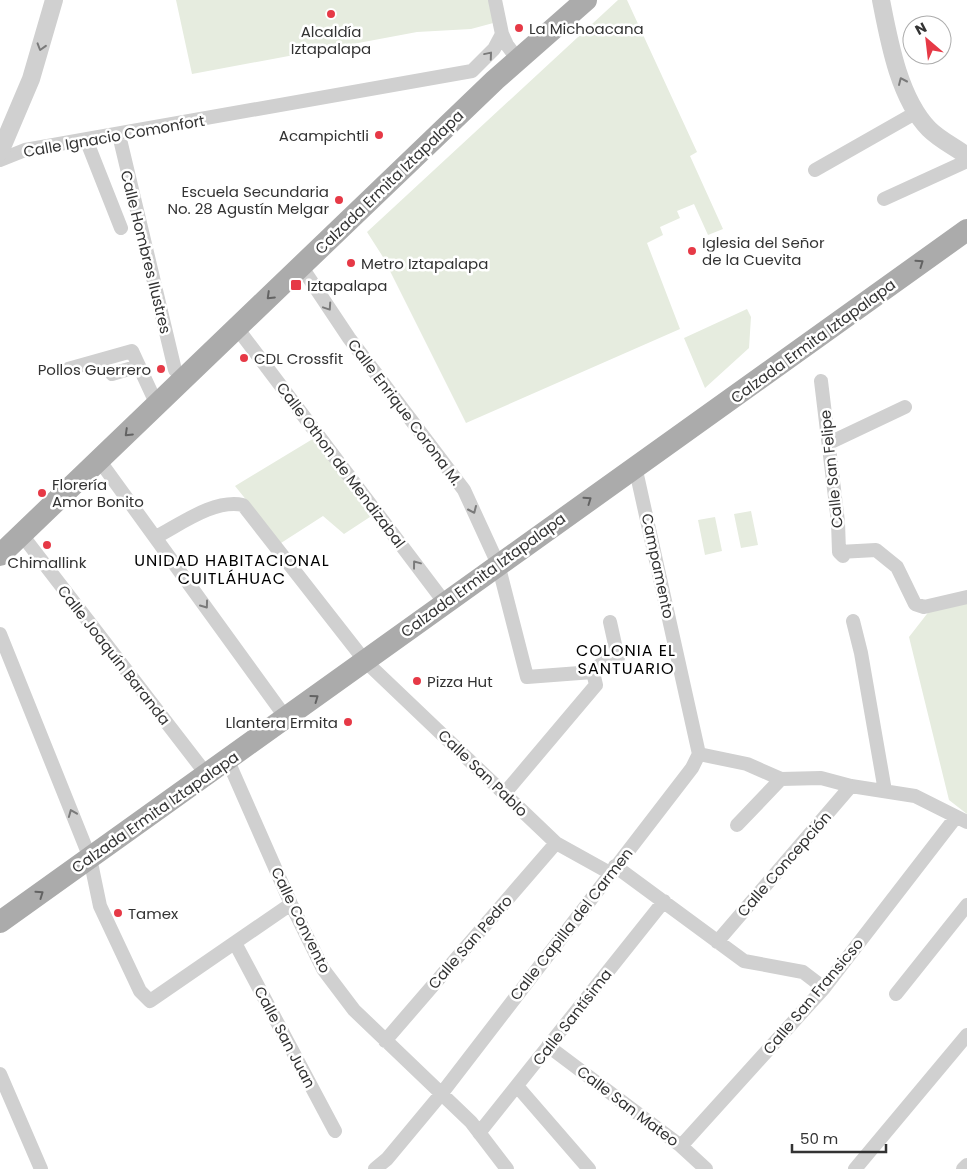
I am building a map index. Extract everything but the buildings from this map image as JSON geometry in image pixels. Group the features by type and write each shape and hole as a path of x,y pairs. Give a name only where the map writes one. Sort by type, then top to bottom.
{"main road":[{"name":"Calzada Ermita Iztapalapa","path":"0,555 495,80 525,56 586,0"},
{"name":"Calzada Ermita Iztapalapa","path":"0,922 228,761 498,564 730,402 967,230"}],"street":[{"path":"4,156 31,79 54,0"},
{"path":"495,0 502,34 511,51 516,56 525,56"},
{"path":"881,0 890,44 901,80 917,112 929,129 967,156"},
{"name":"Calle Ignacio Comonfort","path":"4,156 20,159 89,147 120,138 472,71 494,49 502,34"},
{"name":"Calle Ignacio Comonfort","path":"4,156 25,150 231,121 474,80 495,80"},
{"path":"815,170 917,112"},
{"name":"Calle Hombres Ilustres","path":"120,138 175,370"},
{"path":"89,147 121,228"},
{"path":"884,199 967,161"},
{"name":"Calle Enrique Corona M.","path":"301,266 349,338 464,490 498,564 527,677 593,672"},
{"name":"Calle Othon de Mendizabal","path":"237,328 445,602"},
{"path":"68,369 132,351 157,405"},
{"path":"112,374 138,366"},
{"name":"Calle San Felipe","path":"821,381 841,554 876,550 897,567 915,604 924,607 967,598"},
{"path":"829,443 905,407"},
{"path":"99,460 286,718"},
{"name":"Campamento","path":"636,466 699,754"},
{"name":"Calle San Pablo","path":"156,537 208,511 234,503 243,505 365,661 556,843 613,870 664,901 744,961 803,972 824,988"},
{"name":"Calle Joaquín Baranda","path":"22,535 207,775"},
{"path":"853,621 861,652 886,791"},
{"path":"504,794 596,685 593,672 602,663 618,658 610,622"},
{"path":"0,634 90,858 100,906 140,991 150,1001 291,904"},
{"path":"699,754 747,764 781,779 821,778 851,786 915,796 961,820"},
{"name":"Calle Capilla del Carmen","path":"375,1169 387,1159 442,1092 692,768 699,754"},
{"name":"Calle Convento","path":"228,761 291,904 323,969 354,1010 385,1041 442,1092 479,1133 507,1169"},
{"path":"737,825 781,779"},
{"name":"Calle Concepción","path":"717,942 851,786"},
{"name":"Calle San Fransicso","path":"681,1146 824,988 961,820"},
{"name":"Calle San Pedro","path":"385,1041 556,843"},
{"name":"Calle Santísima","path":"479,1133 664,901"},
{"path":"896,994 967,905"},
{"name":"Calle San Juan","path":"235,943 335,1131"},
{"path":"855,1169 967,1035"},
{"name":"Calle San Mateo","path":"548,1046 681,1146 706,1169"},
{"path":"1,1078 42,1169"},
{"path":"517,1086 589,1169"},
{"path":"963,1169 967,1164"}],"shaded area":[{"path":"176,0 492,0 497,22 471,29 417,32 192,74"},
{"path":"618,0 627,0 697,152 690,156 723,229 708,235 694,204 677,211 680,218 660,227 663,235 647,243 680,329 466,423 383,257 367,232"},
{"path":"747,309 751,317 749,348 705,388 684,338"},
{"path":"316,437 376,513 344,534 323,516 281,543 235,486"},
{"path":"751,511 758,545 741,548 734,514"},
{"path":"715,517 722,551 705,555 698,520"},
{"path":"967,599 967,814 949,800 909,637 930,610"}],"place":[{"name":"Alcaldía Iztapalapa","path":"331,14"},
{"name":"La Michoacana","path":"519,28"},
{"name":"Acampichtli","path":"379,135"},
{"name":"Escuela Secundaria No. 28 Agustín Melgar","path":"339,200"},
{"name":"Iglesia del Señor de la Cuevita","path":"692,251"},
{"name":"Metro Iztapalapa","path":"351,263"},
{"name":"Iztapalapa","path":"296,285"},
{"name":"CDL Crossfit","path":"244,358"},
{"name":"Pollos Guerrero","path":"161,369"},
{"name":"Florería Amor Bonito","path":"42,493"},
{"name":"Chimallink","path":"47,545"},
{"name":"Pizza Hut","path":"417,681"},
{"name":"Llantera Ermita","path":"348,722"},
{"name":"Tamex","path":"118,913"}],"district":[{"name":"UNIDAD HABITACIONAL CUITLÁHUAC","path":"232,569"},
{"name":"COLONIA EL SANTUARIO","path":"626,659"}]}
